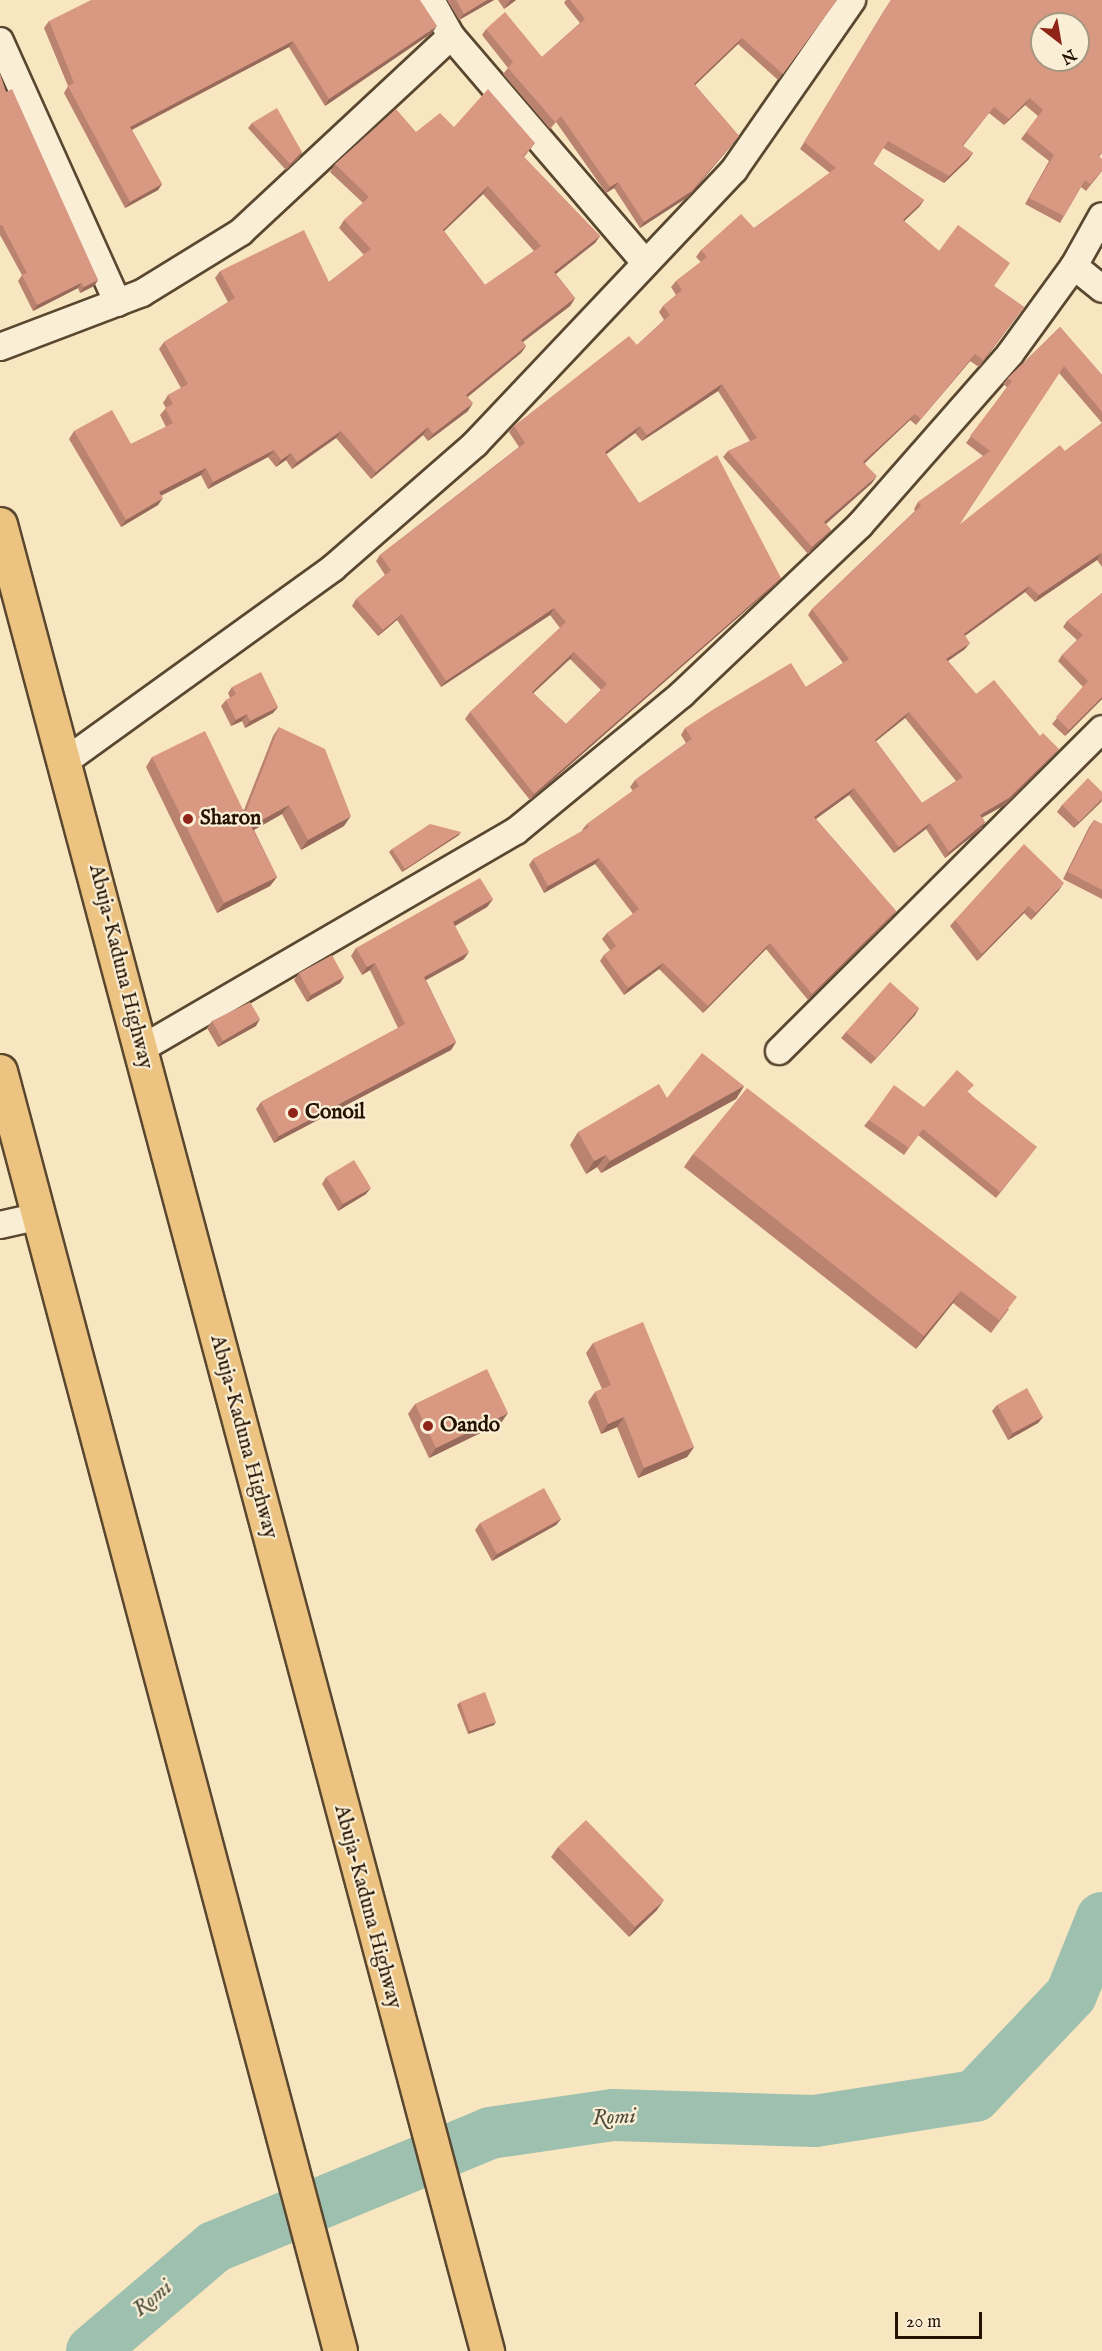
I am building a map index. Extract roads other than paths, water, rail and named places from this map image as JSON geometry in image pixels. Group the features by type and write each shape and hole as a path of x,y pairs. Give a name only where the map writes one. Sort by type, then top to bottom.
{"highway":[{"name":"Abuja-Kaduna Highway","path":"0,524 67,760 409,2066 487,2351"},
{"path":"0,1071 40,1216 264,2075 340,2351"}],"street":[{"path":"431,0 451,36 645,262"},
{"path":"67,760 333,568 475,444 734,170 852,0"},
{"path":"0,346 118,303 241,232 451,36"},
{"path":"0,41 118,303"},
{"path":"141,1049 516,831 682,694 860,525 1010,354 1074,266 1102,216"},
{"path":"1074,266 1102,289"},
{"path":"779,1051 1102,729"},
{"path":"0,1225 40,1216"}],"waterway":[{"name":"Romi","path":"92,2351 214,2247 490,2133 613,2115 815,2121 975,2096 1071,1995 1102,1918"}],"place":[{"name":"Sharon","path":"188,819"},
{"name":"Conoil","path":"293,1113"},
{"name":"Oando","path":"428,1426"}]}
